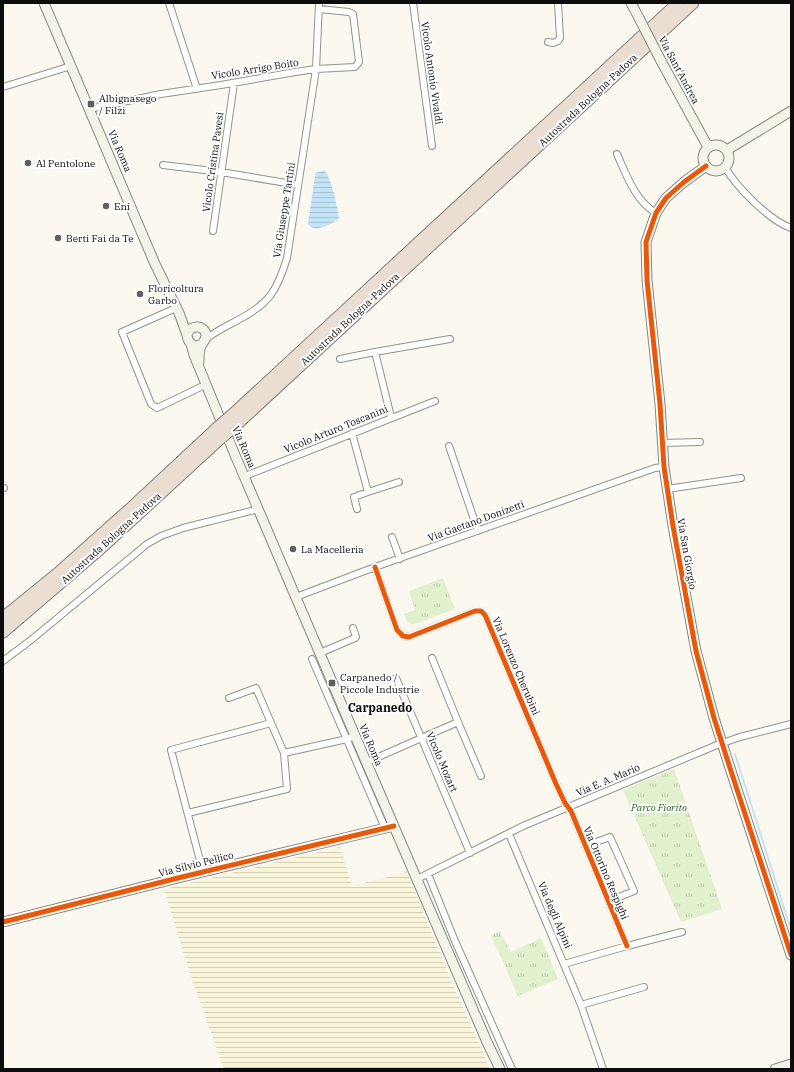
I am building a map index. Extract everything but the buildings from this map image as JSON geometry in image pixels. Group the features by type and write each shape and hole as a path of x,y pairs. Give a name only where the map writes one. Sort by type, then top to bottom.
{"highway":[{"name":"Autostrada Bologna-Padova","path":"234,420 419,242 678,3"},
{"name":"Autostrada Bologna-Padova","path":"3,618 57,574 234,420 693,3"},
{"name":"Autostrada Bologna-Padova","path":"3,632 101,548 219,433"}],"street":[{"name":"Via Roma","path":"44,3 155,264 177,311 320,653 351,738 367,762 390,827"},
{"path":"169,3 197,89"},
{"name":"Vicolo Antonio Vivaldi","path":"413,3 432,146"},
{"path":"548,42 553,43 558,41 560,38 558,3"},
{"name":"Via Sant'Andrea","path":"630,3 708,147"},
{"name":"Via Giuseppe Tartini","path":"204,341 224,327 253,311 268,299 275,290 287,258 316,69 319,6 353,14 359,62 355,67 316,69"},
{"path":"3,87 71,66"},
{"name":"Vicolo Arrigo Boito","path":"89,109 147,96 316,69"},
{"name":"Vicolo Cristina Pavesi","path":"213,231 234,83"},
{"path":"221,85 232,96"},
{"path":"727,150 791,111"},
{"path":"719,145 727,150 729,160 725,167 721,170 713,171 703,162 704,153 708,147 719,145"},
{"path":"617,154 633,188 643,204 656,213"},
{"path":"163,165 221,172 298,185"},
{"name":"Via San Giorgio","path":"706,166 684,182 666,198 656,213 646,242 647,280 660,404 664,467 679,563 696,651 722,743 791,955"},
{"path":"725,167 728,174 754,203 769,215 791,228"},
{"name":"Via Roma","path":"177,311 188,322 198,327"},
{"path":"177,311 122,332 151,404 157,408 207,384"},
{"path":"199,366 199,355 204,341 205,332 198,327 190,329 188,332 189,340 197,346 204,341"},
{"name":"Via Giuseppe Tartini","path":"198,327 208,329 224,327"},
{"path":"340,359 450,339"},
{"path":"376,352 391,417"},
{"name":"Vicolo Arturo Toscanini","path":"245,476 391,417 435,401"},
{"path":"352,434 368,492"},
{"path":"662,443 700,442"},
{"path":"449,446 478,531"},
{"name":"Via Gaetano Donizetti","path":"296,597 375,567 654,468 664,467"},
{"path":"667,489 741,478"},
{"path":"358,510 354,497 400,482"},
{"path":"3,661 31,640 147,544 161,536 183,528 259,510"},
{"path":"392,537 400,559"},
{"name":"Via Lorenzo Cherubini","path":"375,567 397,630 402,636 409,637 476,610 481,611 485,615 556,784 568,807"},
{"path":"320,653 356,638 353,628"},
{"path":"432,658 481,776"},
{"name":"Via Roma","path":"312,659 351,738 390,827 417,879 500,1069"},
{"name":"Vicolo Mozart","path":"396,678 470,853"},
{"path":"188,813 287,788 284,753 256,688 229,698"},
{"path":"367,762 458,722"},
{"path":"203,872 171,750 271,723"},
{"name":"Via E. A. Mario","path":"417,879 523,826 722,743 791,724"},
{"path":"284,753 351,738"},
{"name":"Via Ottorino Respighi","path":"568,807 586,846 627,946"},
{"name":"Via Silvio Pellico","path":"3,922 390,827"},
{"name":"Via degli Alpini","path":"509,834 581,1005 603,1069"},
{"path":"586,846 610,836 634,891 608,901"},
{"path":"428,874 455,941 512,1069"},
{"path":"564,964 682,932"},
{"path":"581,1005 644,987"},
{"path":"775,1069 789,1066"}],"shaded area":[{"path":"340,847 352,886 407,872 490,1069 224,1069 191,977 164,889"}],"green space":[{"path":"443,578 455,609 418,623 410,624 404,614 415,610 409,591"},
{"name":"Parco Fiorito","path":"674,769 722,909 681,922 623,790"},
{"path":"500,931 511,952 541,938 558,979 518,996 491,935"}],"water":[{"path":"324,170 327,173 332,186 339,219 323,227 314,228 308,224 315,176 316,173"}],"waterway":[{"path":"735,754 791,930"}],"cycle path":[{"path":"706,166 684,182 666,198 656,213 646,242 647,280 660,404 664,467 673,526 696,651 714,718 791,955"},
{"path":"375,567 397,630 403,636 409,637 475,611 481,611 485,615 556,784 565,803 571,811 627,946"},
{"path":"3,922 394,826"}],"place":[{"name":"Albignasego / Filzi","path":"91,104"},
{"name":"Al Pentolone","path":"28,163"},
{"name":"Eni","path":"106,206"},
{"name":"Berti Fai da Te","path":"58,238"},
{"name":"Floricoltura Garbo","path":"140,294"},
{"name":"La Macelleria","path":"293,549"},
{"name":"Carpanedo / Piccole Industrie","path":"332,683"}],"district":[{"name":"Carpanedo","path":"380,707"}]}
